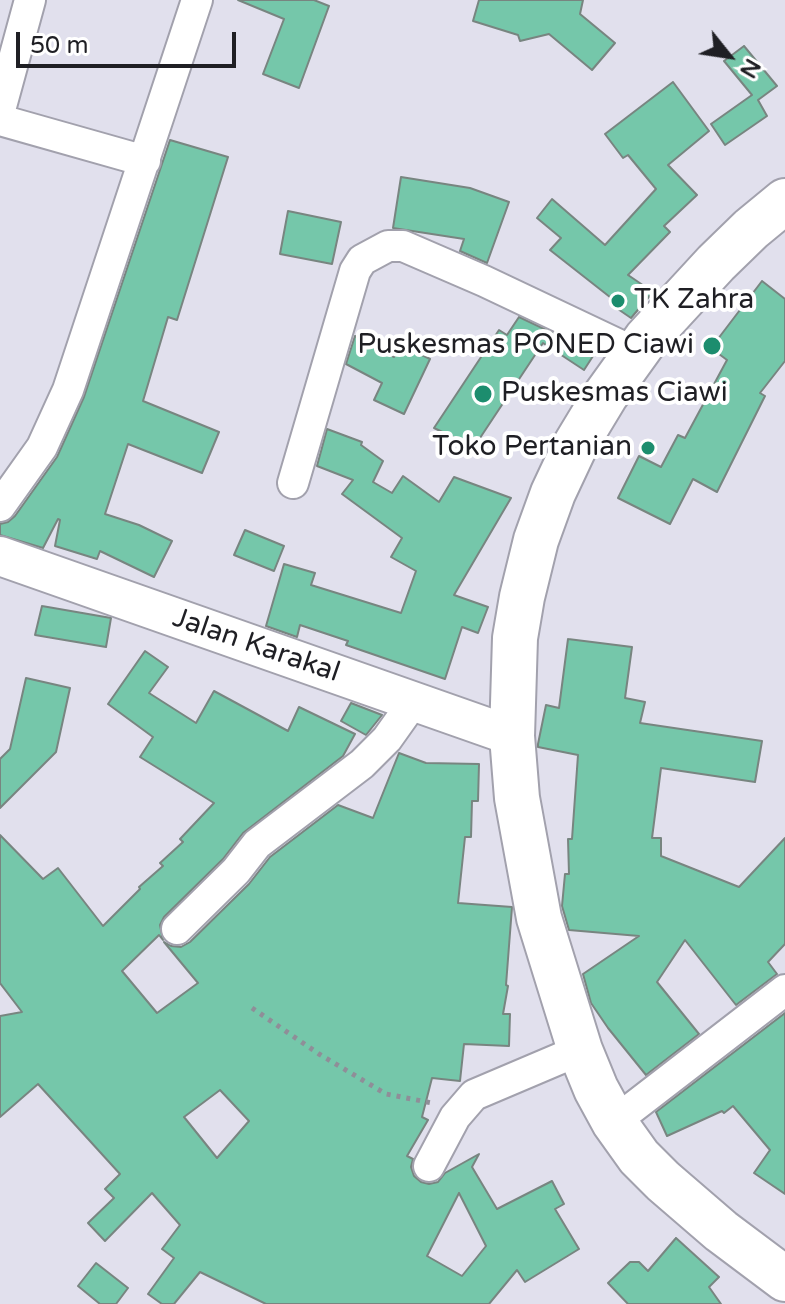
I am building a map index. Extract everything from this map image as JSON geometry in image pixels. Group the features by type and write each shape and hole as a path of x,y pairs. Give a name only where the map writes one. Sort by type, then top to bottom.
{"highway":[{"path":"785,201 680,300 636,353 576,444 536,540 515,638 512,736 517,798 536,904 580,1050 596,1089 614,1122 639,1157 721,1231 785,1279"}],"main road":[{"name":"Jalan Karakal","path":"0,556 512,736"}],"street":[{"path":"0,110 30,0"},
{"path":"0,506 42,447 60,410 197,0"},
{"path":"0,120 145,161"},
{"path":"293,483 355,271 362,260 388,246 403,246 636,353"},
{"path":"177,929 236,871 257,844 362,764 387,739 414,701"},
{"path":"614,1122 785,990"},
{"path":"429,1166 461,1108 481,1091 580,1050"}],"path":[{"path":"252,1008 319,1054 386,1094 461,1108"}],"building":[{"path":"238,0 314,0 329,6 299,88 263,74 284,19"},
{"path":"479,0 583,0 580,14 615,43 592,70 549,34 520,41 518,35 473,21"},
{"path":"744,46 777,86 758,100 767,116 725,145 711,124 752,95 724,61"},
{"path":"673,82 709,131 668,165 697,195 664,226 670,232 628,275 653,292 631,318 612,305 615,301 550,250 561,238 537,218 552,199 605,245 656,189 628,155 623,158 605,134"},
{"path":"170,140 228,157 177,320 168,317 143,401 219,432 202,473 128,444 105,514 139,525 172,541 154,577 100,551 97,559 55,546 58,519 43,548 0,535 0,524 15,516 57,457 84,397"},
{"path":"401,177 470,188 509,202 487,263 460,251 464,239 393,228"},
{"path":"288,211 341,222 332,264 280,254"},
{"path":"762,281 785,299 785,361 760,393 765,396 717,492 693,479 670,524 618,498 639,456 661,467 678,435 685,438 727,360 711,348"},
{"name":"Puskesmas Ciawi","path":"519,317 595,353 584,370 543,343 474,447 434,428 499,330 507,335"},
{"path":"355,336 394,357 400,344 430,359 404,414 374,400 382,383 346,364"},
{"path":"327,429 362,442 361,445 383,461 373,482 392,493 403,476 439,502 454,477 511,498 454,595 488,607 478,633 462,627 445,679 346,645 348,641 300,625 297,637 266,626 284,564 315,573 311,585 401,613 416,571 391,557 402,538 342,494 353,480 317,466"},
{"path":"245,530 284,546 274,571 234,555"},
{"path":"42,606 111,618 106,647 35,635"},
{"path":"568,639 632,647 625,698 645,702 640,723 762,741 755,782 661,768 652,838 661,838 661,856 739,887 785,838 785,944 768,962 777,974 736,1005 685,940 657,982 699,1034 646,1075 591,1003 583,974 639,936 569,930 562,906 565,874 569,874 568,839 572,839 578,755 538,747 538,744 546,705 559,708"},
{"path":"145,651 168,667 149,693 196,723 214,691 288,731 299,707 355,734 343,756 243,833 223,859 164,917 160,925 163,940 159,935 122,971 157,1013 198,983 164,942 181,947 190,942 249,884 270,857 338,805 373,818 399,753 426,763 479,764 478,801 472,801 471,837 465,837 458,903 512,907 508,986 503,1014 510,1014 509,1046 464,1044 460,1081 432,1078 422,1117 428,1120 407,1156 413,1159 411,1167 414,1176 429,1184 438,1182 445,1173 479,1154 472,1167 497,1209 552,1181 564,1204 555,1209 579,1249 525,1282 517,1270 489,1304 266,1304 200,1272 174,1304 162,1304 148,1294 174,1258 162,1249 180,1225 152,1193 105,1241 88,1223 114,1198 105,1189 120,1174 38,1084 0,1117 0,1016 22,1012 0,983 0,835 43,879 58,868 103,926 163,866 160,863 183,842 180,839 214,803 140,757 153,737 108,704","holes":["220,1090 249,1121 217,1158 184,1117","459,1193 486,1246 462,1276 427,1256"]},
{"path":"26,678 70,688 56,752 0,808 0,759 10,749"},
{"path":"351,703 382,715 366,735 341,721"},
{"path":"785,1013 785,1194 754,1173 770,1150 733,1106 724,1113 722,1111 667,1136 656,1112"},
{"path":"676,1238 719,1277 709,1287 721,1304 628,1304 608,1283 630,1262 639,1262 648,1271"},
{"path":"96,1263 128,1288 116,1304 100,1304 78,1286"}],"place":[{"name":"TK Zahra","path":"618,301"},
{"name":"Puskesmas PONED Ciawi","path":"712,346"},
{"name":"Puskesmas Ciawi","path":"483,394"},
{"name":"Toko Pertanian","path":"648,448"}]}
